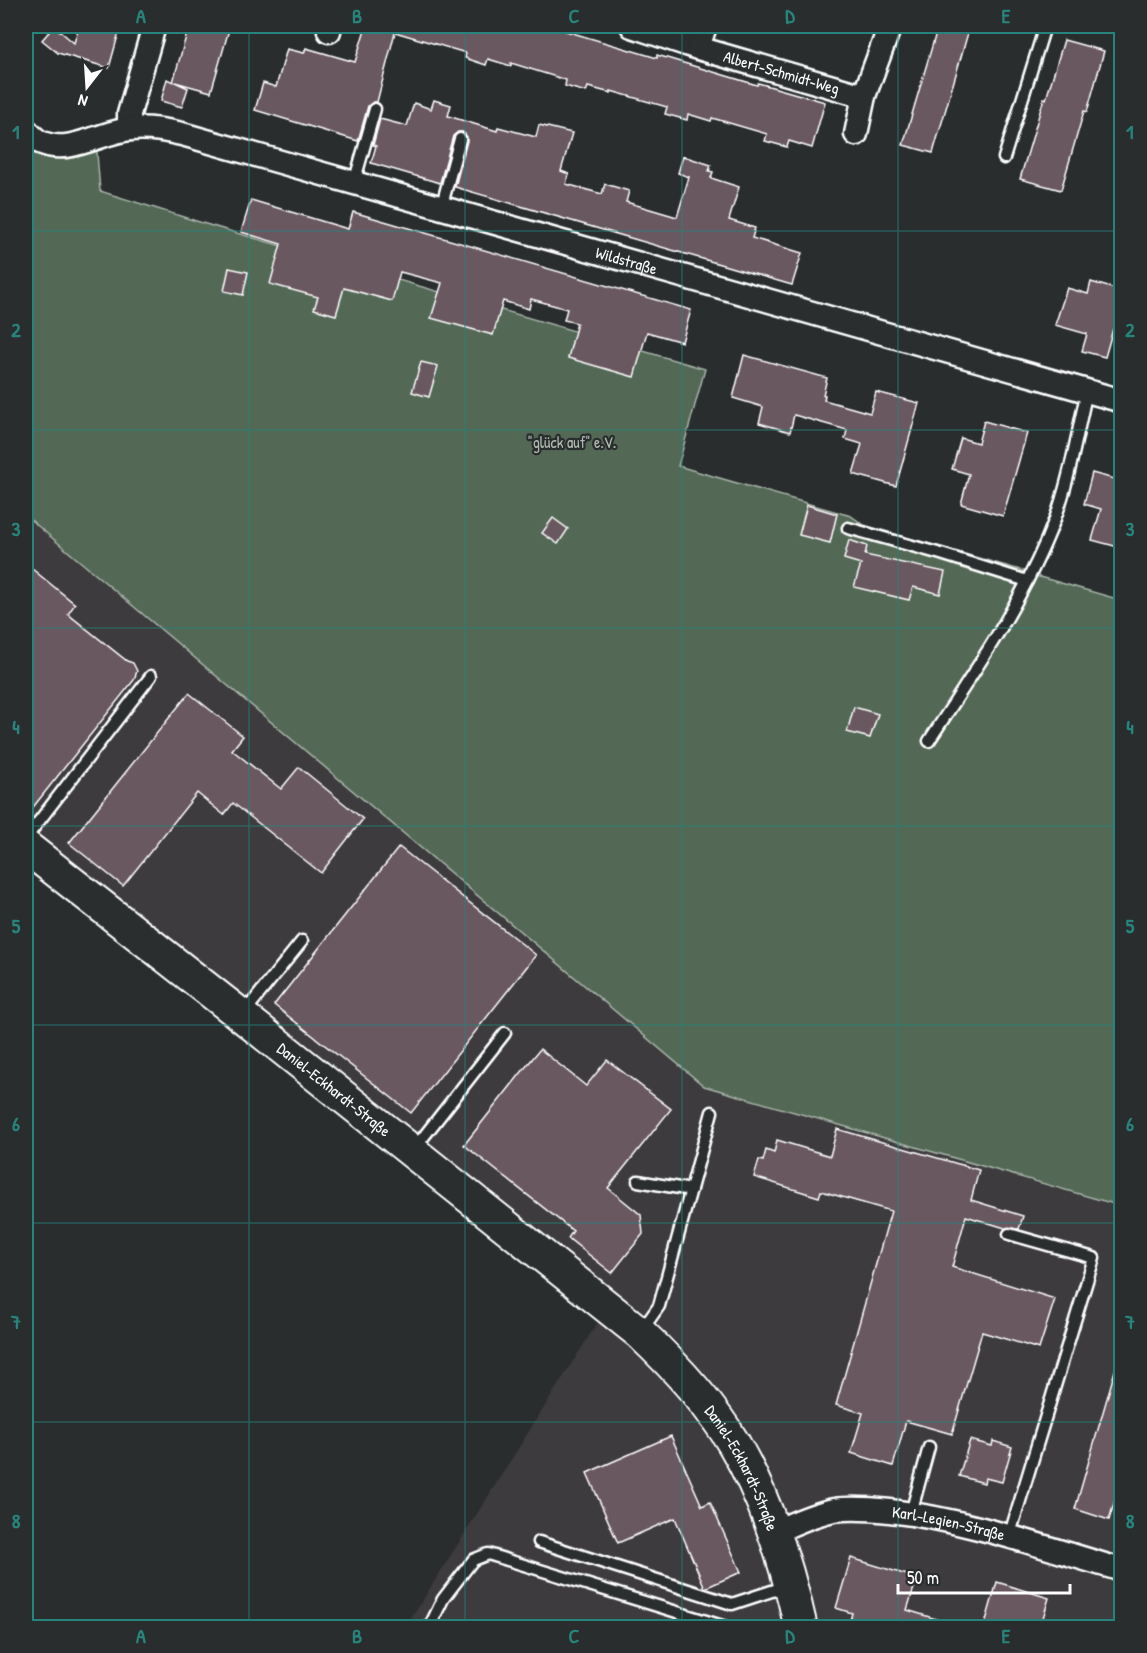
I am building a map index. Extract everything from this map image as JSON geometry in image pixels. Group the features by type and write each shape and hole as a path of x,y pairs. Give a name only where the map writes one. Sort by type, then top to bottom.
{"street":[{"path":"129,129 129,114 154,26"},
{"name":"Albert-Schmidt-Weg","path":"632,26 698,48 864,96"},
{"path":"698,48 705,26"},
{"path":"856,134 864,96 890,26"},
{"name":"Wildstraße","path":"26,130 39,141 66,146 129,129 155,128 182,134 1122,400"},
{"name":"Daniel-Eckhardt-Straße","path":"26,847 640,1333 675,1367 714,1414 756,1488 774,1532 801,1628"},
{"name":"Karl-Legien-Straße","path":"774,1532 835,1510 872,1509 911,1513 959,1523 1122,1570"}],"lane":[{"path":"1004,158 1044,26"},
{"path":"354,183 375,109"},
{"path":"441,207 460,139"},
{"path":"929,741 1010,615 1055,518 1088,391"},
{"path":"848,528 1026,581"},
{"path":"26,838 151,676"},
{"path":"242,1016 302,941"},
{"path":"412,1152 505,1033"},
{"path":"640,1333 659,1306 712,1112"},
{"path":"638,1181 691,1190"},
{"path":"1009,1234 1094,1258 1009,1537"},
{"path":"911,1513 929,1448"},
{"path":"539,1542 732,1604 790,1585"},
{"path":"429,1628 443,1599 473,1560 488,1554 729,1628"}],"shaded area":[{"path":"26,516 704,1086 1121,1207 1121,1627 810,1627 789,1531 745,1427 678,1343 310,1047 26,829"},
{"path":"601,1317 659,1365 748,1485 790,1628 405,1628"}],"green space":[{"name":"\"glück auf\" e.V.","path":"26,134 96,141 100,191 209,225 705,369 678,466 851,516 864,525 1024,571 1017,595 974,678 1004,637 1036,576 1121,600 1121,1206 704,1086 26,516"}],"building":[{"path":"54,26 74,43 79,26 99,26 119,32 109,68 58,53 42,40"},
{"path":"189,26 230,26 211,92 175,82 188,88 182,107 161,101 167,79 173,82"},
{"path":"366,26 549,26 657,58 657,55 757,85 758,83 825,102 812,148 789,141 787,147 765,141 767,134 712,118 711,121 688,114 687,120 665,114 667,107 611,91 611,93 588,87 586,92 565,86 566,80 511,63 511,66 488,59 486,65 465,58 466,53 395,32 377,102 368,106 358,141 255,110 263,83 276,87 287,49 304,53 306,48 355,62"},
{"path":"938,26 970,26 933,153 903,145"},
{"path":"1064,40 1104,51 1061,190 1020,179"},
{"path":"434,100 451,105 448,116 497,131 498,127 536,137 539,125 572,133 561,171 569,174 566,184 602,194 605,184 629,191 626,202 677,217 689,177 678,173 683,156 711,165 709,171 713,172 711,178 739,187 729,220 755,228 752,238 802,253 792,285 455,187 467,141 463,132 458,132 453,136 440,183 371,163 380,119 407,126 414,103 431,109"},
{"path":"251,200 348,229 353,212 691,310 682,342 647,332 634,377 568,358 577,323 564,320 567,309 531,299 529,309 503,301 493,335 431,318 442,283 400,272 392,301 344,288 336,315 314,309 318,297 270,284 281,244 241,232"},
{"path":"229,268 248,272 243,295 224,291"},
{"path":"1091,282 1122,291 1122,332 1113,329 1105,357 1082,351 1087,334 1055,325 1067,288 1088,294"},
{"path":"744,355 827,378 824,400 870,413 876,392 919,403 896,486 853,474 862,444 845,439 847,430 794,415 790,432 759,423 763,407 733,398"},
{"path":"421,362 438,366 429,397 412,392"},
{"path":"984,421 1027,433 1003,516 961,504 969,474 952,469 961,438 978,443"},
{"path":"1092,473 1122,481 1122,548 1092,540 1101,509 1084,504"},
{"path":"807,505 837,514 830,543 799,535"},
{"path":"553,518 568,529 558,544 542,533"},
{"path":"849,540 867,546 865,555 945,572 940,594 913,587 909,600 854,587 861,564 844,559"},
{"path":"26,564 75,604 68,614 127,661 133,663 137,671 134,680 26,816"},
{"path":"189,693 243,736 232,750 281,789 299,767 363,819 321,873 233,803 224,815 197,793 123,886 69,843"},
{"path":"854,707 878,714 870,738 847,732"},
{"path":"399,847 536,955 411,1113 274,1005"},
{"path":"540,1049 586,1086 607,1060 671,1109 608,1188 641,1215 643,1234 612,1273 568,1238 573,1231 464,1145"},
{"path":"837,1129 979,1170 971,1200 1023,1216 1019,1229 1005,1228 966,1216 952,1267 1055,1299 1039,1349 982,1332 952,1434 906,1421 893,1466 851,1453 863,1413 836,1405 891,1211 821,1191 819,1197 754,1177 759,1160 763,1161 766,1150 774,1153 777,1140 830,1156"},
{"path":"1116,1367 1122,1368 1122,1477 1109,1520 1075,1509"},
{"path":"671,1436 702,1506 710,1502 741,1572 705,1588 675,1518 618,1543 587,1473"},
{"path":"970,1440 992,1446 993,1441 1012,1447 1002,1482 985,1478 984,1483 959,1476"},
{"path":"851,1558 917,1578 907,1610 949,1623 949,1628 848,1628 852,1613 836,1608"},
{"path":"997,1582 1049,1598 1040,1628 984,1628"}]}
